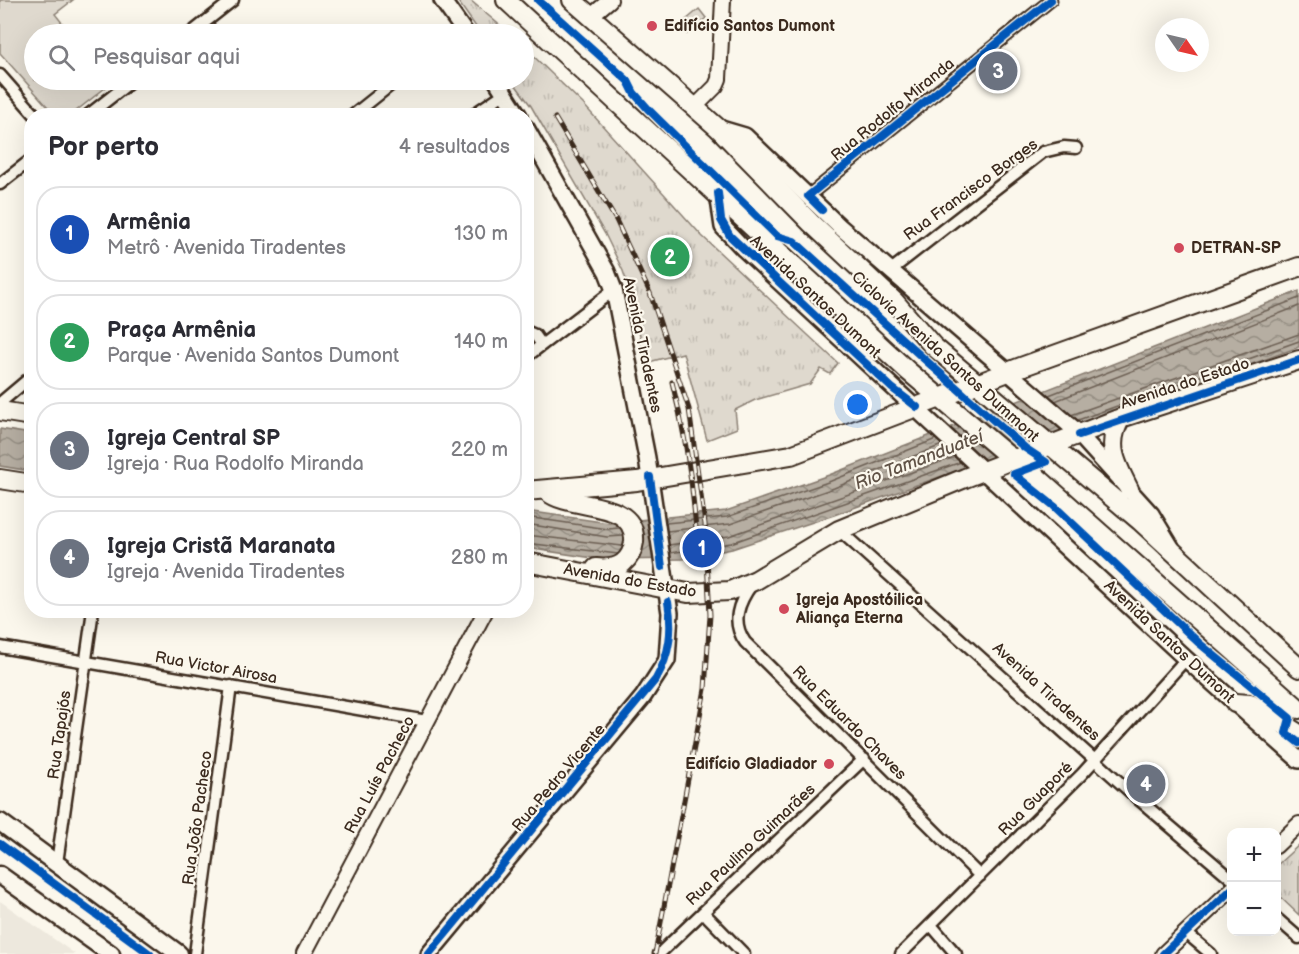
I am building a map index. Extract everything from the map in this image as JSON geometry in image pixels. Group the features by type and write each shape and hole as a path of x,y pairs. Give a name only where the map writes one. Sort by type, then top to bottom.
{"highway":[{"name":"Avenida Santos Dumont","path":"505,0 531,24"},
{"path":"572,0 717,128 894,301 933,346 1050,442 1172,549 1299,668"},
{"name":"Avenida Santos Dumont","path":"534,26 718,193 908,371 942,397 1009,457 1028,469 1299,709"},
{"path":"534,490 547,491 650,477 791,454 1010,371 1299,267"},
{"name":"Avenida do Estado","path":"534,564 688,593 717,594 730,591 756,580 839,530 981,467 1077,432 1299,360"},
{"path":"0,411 24,415"},
{"path":"1121,418 1113,434 1112,451 1129,489"},
{"path":"0,479 24,483"},
{"path":"547,491 556,499 612,511 622,516 630,525 634,540 627,559 609,569 580,567 574,571"},
{"path":"1234,703 1250,704 1299,734"}],"main road":[{"path":"442,0 456,24"},
{"path":"503,90 514,108"},
{"path":"717,128 745,136 808,196 1077,432 1159,524 1172,549"},
{"name":"Avenida Tiradentes","path":"534,142 608,272 614,290 650,477 666,589"},
{"name":"Avenida Santos Dumont","path":"718,193 721,220 730,236 892,388 917,407 1186,659 1299,760"},
{"name":"Rua Pedro Vicente","path":"429,954 656,679 667,660 669,648 670,613 666,589"},
{"path":"0,822 179,954"},
{"path":"0,874 111,954"}],"street":[{"path":"203,24 233,0"},
{"path":"591,16 610,0"},
{"path":"695,107 716,86 719,79 723,0"},
{"name":"Rua Rodolfo Miranda","path":"808,196 1051,0"},
{"path":"0,75 29,108"},
{"path":"97,108 120,90"},
{"path":"362,108 384,90"},
{"path":"483,108 505,93"},
{"name":"Rua Francisco Borges","path":"891,270 1043,152 1064,147 1076,148"},
{"path":"0,184 24,165"},
{"path":"534,351 614,290"},
{"path":"534,335 542,345"},
{"path":"0,403 24,383"},
{"name":"Avenida Tiradentes","path":"839,530 1095,760 1227,875"},
{"name":"Rua Eduardo Chaves","path":"756,580 746,593 737,615 739,634 980,876"},
{"name":"Rua Tapajós","path":"57,863 92,618"},
{"name":"Rua Luís Pacheco","path":"304,954 482,618"},
{"name":"Rua Victor Airosa","path":"0,647 427,721"},
{"name":"Rua Guaporé","path":"901,954 1095,760 1186,659"},
{"name":"Rua João Pacheco","path":"195,954 231,686"},
{"name":"Rua Paulino Guimarães","path":"659,954 864,759"},
{"path":"1281,841 1299,824"},
{"path":"1163,954 1227,894"},
{"path":"703,912 744,954"},
{"path":"1281,922 1299,938"},
{"path":"931,925 956,954"},
{"path":"1185,932 1211,954"}],"shaded area":[{"path":"0,901 75,954 0,954"}],"green space":[{"path":"0,0 73,0 55,14 63,24 24,24 24,80 0,53"},
{"path":"457,0 470,0 498,24 474,24"},
{"path":"699,9 706,18 687,34 679,26"},
{"path":"534,57 583,104 702,236 838,363 830,374 821,369 810,384 755,400 735,410 737,428 707,440 683,353 645,363 634,303 623,271 605,234 531,106 519,90 534,90"},
{"path":"33,90 102,90 80,108 49,108"},
{"path":"1299,845 1299,915 1281,898 1281,861"}],"water":[{"name":"Rio Tamanduateí","path":"1299,291 1299,347 834,515 732,549 683,559 606,560 534,549 534,512 609,523 726,511 829,475"},
{"path":"0,429 24,433 24,470 0,466"}],"railway":[{"path":"555,118 616,220 650,293 689,409 705,524 710,615 705,689 655,954"},
{"path":"672,382 690,470 698,560"}],"cycle path":[{"name":"Ciclovia Avenida Santos Dummont","path":"538,0 628,81 634,93 649,110 777,236 794,241 1025,448 1046,462 1014,474 1054,506 1199,643 1290,718 1286,733 1299,743"},
{"path":"822,210 808,196 1051,0"},
{"path":"718,193 721,220 730,236 892,388 917,407"},
{"path":"1079,435 1299,360"},
{"path":"650,477 662,567"},
{"path":"429,954 656,679 669,642 668,602"},
{"path":"0,844 150,954"},
{"path":"1163,954 1227,894"}],"place":[{"name":"Edifício Santos Dumont","path":"652,26"},
{"name":"Igreja Central SP","path":"998,71"},
{"name":"DETRAN-SP","path":"1179,248"},
{"name":"Praça Armênia","path":"670,257"},
{"name":"Armênia","path":"702,548"},
{"name":"Igreja Apostóilica Aliança Eterna","path":"784,609"},
{"name":"Edifício Gladiador","path":"829,764"},
{"name":"Igreja Cristã Maranata","path":"1146,784"}]}
